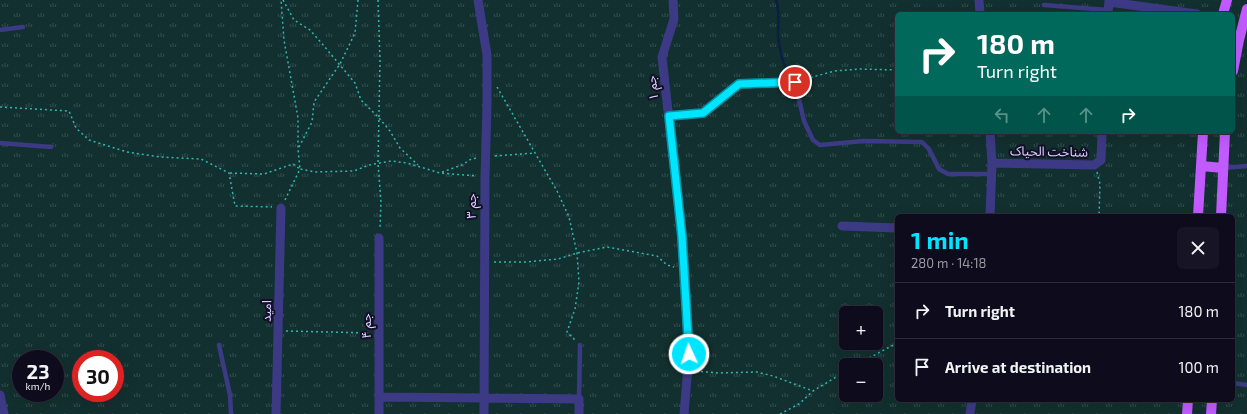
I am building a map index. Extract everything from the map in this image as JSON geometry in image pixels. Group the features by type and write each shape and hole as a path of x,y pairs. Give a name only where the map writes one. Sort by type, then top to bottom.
{"main road":[{"path":"1224,12 1227,0"},
{"path":"1235,59 1238,40 1247,9"},
{"path":"1198,214 1203,134"},
{"path":"1221,214 1225,134"},
{"path":"1201,166 1223,168"},
{"path":"1187,414 1188,402"},
{"path":"1211,414 1212,402"}],"street":[{"name":"جم ۳","path":"478,0 487,55 487,104 484,177 484,414"},
{"name":"جم ۱","path":"673,0 674,19 662,57 682,237 689,354 684,414"},
{"path":"979,0 980,12"},
{"path":"1108,6 1175,12"},
{"path":"990,134 992,174 990,214"},
{"name":"شناخت الحیاک","path":"992,163 1094,165 1101,160 1102,134"},
{"name":"امید","path":"276,414 281,208"},
{"path":"842,226 895,228"},
{"name":"جم ۴","path":"379,238 379,414"},
{"path":"0,395 4,414"},
{"path":"379,398 579,399 579,414"},
{"path":"970,414 972,402"}],"lane":[{"path":"1044,5 1108,6"},
{"path":"0,30 23,27"},
{"path":"669,116 703,113 739,84 795,82 804,121 813,140 820,144 864,141 922,142 929,149 939,169 948,174 992,174"},
{"path":"0,143 51,147"},
{"path":"1223,168 1247,166"},
{"path":"219,345 230,395 231,414"},
{"path":"579,399 580,345"},
{"path":"1235,383 1247,385"}],"path":[{"path":"282,0 294,20 310,30 340,64 355,83 361,100 390,131 400,148 420,167"},
{"path":"229,173 235,206 281,208 300,169 298,149 298,118 284,40 282,0"},
{"path":"298,149 312,122 314,102 340,64 355,33 358,0"},
{"path":"378,0 380,61 378,163 381,202 379,238"},
{"path":"487,69 557,191 568,218 577,253 579,282 575,309 567,332 580,345"},
{"path":"795,82 841,71 860,69 895,70"},
{"path":"0,107 69,110 76,128 89,140 133,153 160,158 201,159 229,173 264,174 293,164 300,169 314,172 354,171 369,165 391,161 407,163 440,173 484,177"},
{"path":"1094,165 1100,184 1099,214"},
{"path":"484,261 525,262 558,259 577,253 607,247 657,256 667,265 684,270"},
{"path":"278,331 379,334"},
{"path":"869,358 895,344"},
{"path":"688,370 718,373 757,372 773,376 813,391"},
{"path":"780,414 799,404 813,391 839,374"}],"green space":[{"path":"0,0 1247,0 1247,414 0,414"}],"waterway":[{"path":"776,0 779,45 787,72"}],"route":[{"path":"689,354 682,237 669,116 703,113 739,84 795,82"}]}
